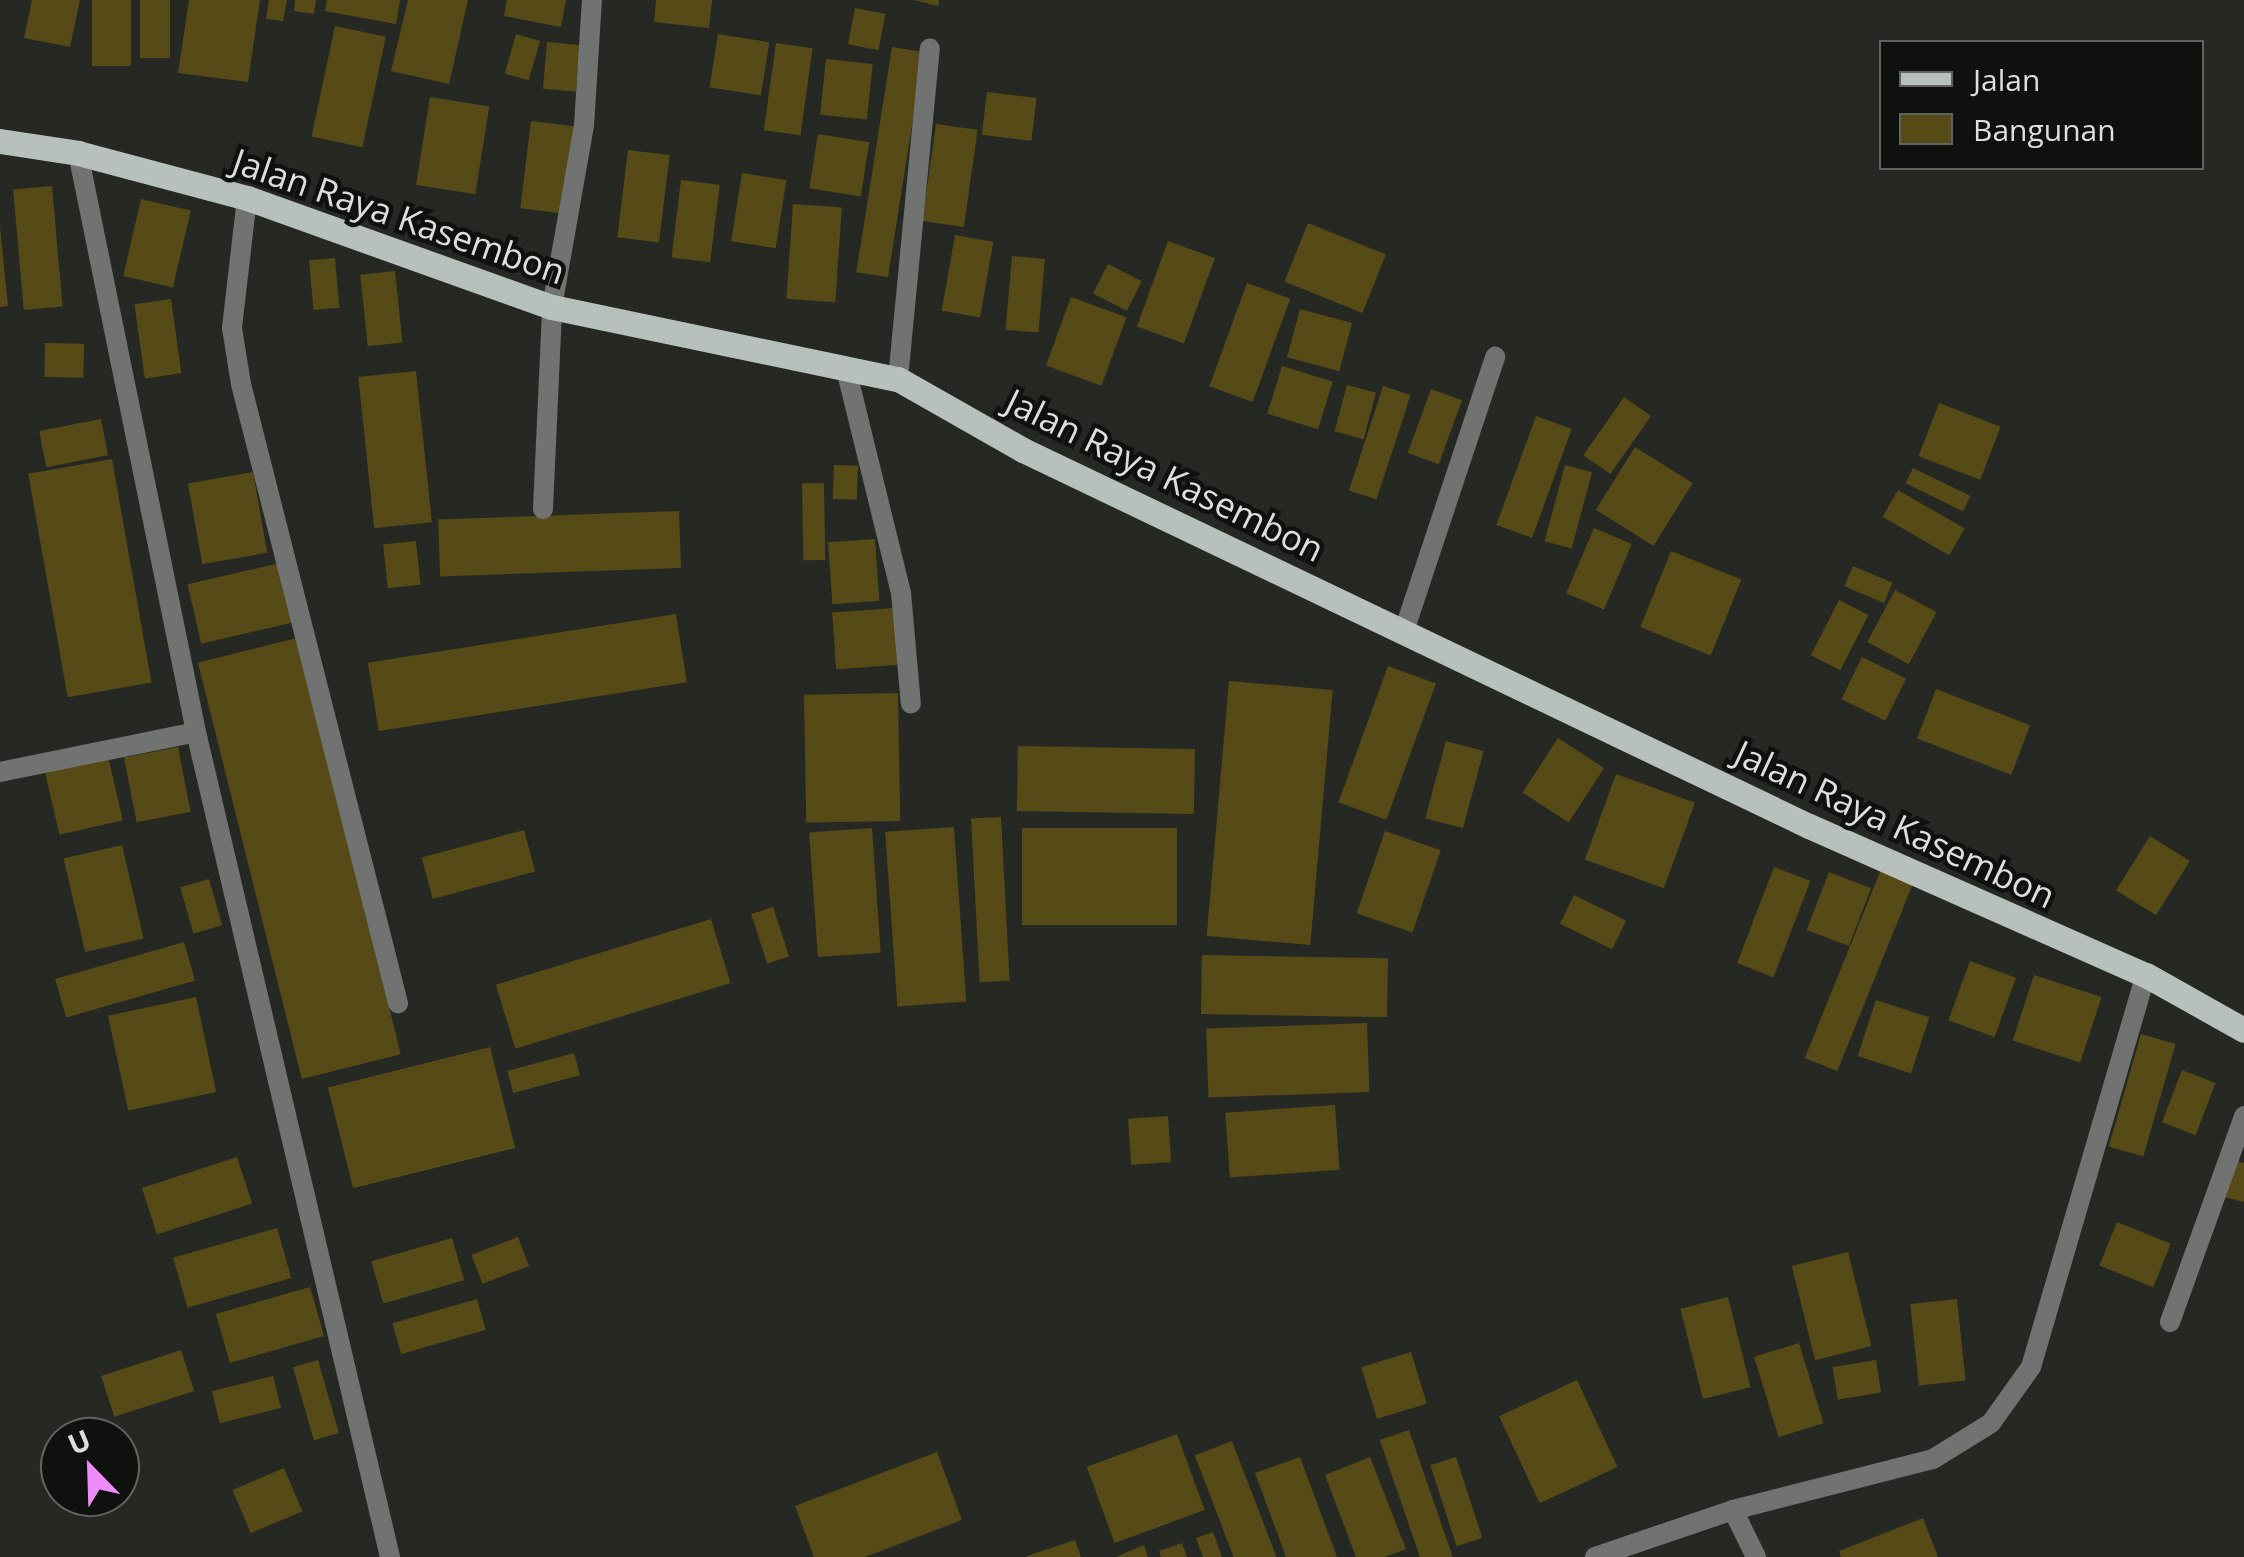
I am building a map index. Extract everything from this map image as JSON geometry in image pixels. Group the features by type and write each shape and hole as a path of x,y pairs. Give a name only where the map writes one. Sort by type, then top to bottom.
{"main road":[{"name":"Jalan Raya Kasembon","path":"0,141 78,154 246,198 552,307 898,379 1023,450 1405,628 1809,826 2146,975 2244,1030"}],"street":[{"path":"542,509 552,307 584,126 592,0"},
{"path":"898,379 930,49"},
{"path":"78,154 196,732 390,1557"},
{"path":"246,198 232,328 241,384 398,1003"},
{"path":"1405,628 1495,358"},
{"path":"846,368 901,593 912,704"},
{"path":"0,772 196,732"},
{"path":"1595,1557 1733,1510 1933,1459 1971,1440 2013,1397 2031,1367 2086,1195 2146,975"},
{"path":"2170,1322 2244,1116"},
{"path":"1733,1510 1756,1557"}],"building":[{"path":"32,0 80,0 70,47 24,38"},
{"path":"92,0 131,0 131,66 92,66"},
{"path":"140,0 170,0 170,58 140,58"},
{"path":"189,0 260,0 248,82 178,73"},
{"path":"269,0 287,0 283,21 266,19"},
{"path":"295,0 316,0 314,14 294,11"},
{"path":"327,0 400,0 396,24 325,11"},
{"path":"408,0 468,0 449,84 391,71"},
{"path":"507,0 566,0 561,27 504,16"},
{"path":"656,0 712,0 709,28 654,22"},
{"path":"914,0 939,0 938,6"},
{"path":"855,8 885,14 878,50 848,44"},
{"path":"335,26 386,37 362,147 312,137"},
{"path":"516,34 540,41 529,80 505,73"},
{"path":"718,34 769,42 761,95 710,87"},
{"path":"547,42 580,45 576,92 543,89"},
{"path":"776,43 813,48 800,135 764,130"},
{"path":"892,47 924,52 888,277 856,272"},
{"path":"826,59 873,64 867,120 820,115"},
{"path":"987,92 1037,98 1031,141 982,135"},
{"path":"430,97 489,106 475,194 416,185"},
{"path":"531,121 577,127 566,214 520,208"},
{"path":"936,124 978,130 964,227 922,221"},
{"path":"818,134 869,142 861,196 809,188"},
{"path":"628,150 670,155 659,242 617,237"},
{"path":"742,173 786,180 776,248 731,241"},
{"path":"681,180 720,185 710,262 671,257"},
{"path":"52,186 63,307 24,310 13,189"},
{"path":"141,199 191,210 173,287 123,276"},
{"path":"793,204 842,207 835,302 786,299"},
{"path":"1308,223 1386,254 1362,313 1284,281"},
{"path":"0,226 8,306 0,307"},
{"path":"955,235 993,242 980,318 942,311"},
{"path":"1168,241 1215,258 1184,344 1137,327"},
{"path":"1012,256 1045,259 1038,333 1006,330"},
{"path":"335,258 339,308 313,310 309,260"},
{"path":"1108,264 1142,281 1127,311 1093,293"},
{"path":"395,271 403,343 368,346 360,275"},
{"path":"1247,283 1290,299 1253,402 1209,386"},
{"path":"1071,297 1126,317 1101,386 1046,366"},
{"path":"171,299 181,373 145,378 134,304"},
{"path":"1300,309 1352,323 1339,371 1287,357"},
{"path":"45,343 84,344 83,378 44,377"},
{"path":"1282,366 1333,381 1318,429 1267,414"},
{"path":"416,371 432,522 374,528 358,377"},
{"path":"1347,385 1376,393 1364,439 1335,431"},
{"path":"1383,386 1411,395 1377,500 1349,491"},
{"path":"1431,389 1462,400 1439,464 1408,453"},
{"path":"1624,397 1651,416 1610,474 1583,455"},
{"path":"1939,403 2001,427 1980,480 1919,456"},
{"path":"1536,416 1572,429 1532,538 1496,525"},
{"path":"101,419 108,455 46,467 39,431"},
{"path":"1635,447 1693,483 1653,546 1596,510"},
{"path":"112,459 151,683 68,697 28,474"},
{"path":"834,465 858,466 857,500 833,499"},
{"path":"1565,465 1592,472 1572,549 1545,541"},
{"path":"1913,468 1971,496 1963,511 1906,483"},
{"path":"253,472 267,553 202,564 188,483"},
{"path":"802,483 824,483 825,560 803,560"},
{"path":"1898,490 1965,529 1949,555 1882,517"},
{"path":"679,511 681,568 440,576 438,519"},
{"path":"1594,528 1632,544 1604,609 1566,593"},
{"path":"875,539 879,601 832,604 828,542"},
{"path":"416,541 421,585 388,588 383,544"},
{"path":"1671,551 1741,579 1711,655 1640,627"},
{"path":"284,562 298,621 201,644 188,584"},
{"path":"1853,566 1893,583 1884,603 1844,586"},
{"path":"1895,590 1936,612 1909,664 1867,642"},
{"path":"1839,600 1868,615 1840,670 1811,655"},
{"path":"895,608 899,665 836,669 832,612"},
{"path":"676,614 687,682 379,731 368,663"},
{"path":"297,638 401,1054 302,1079 198,663"},
{"path":"1862,657 1906,678 1885,721 1841,699"},
{"path":"1388,666 1436,683 1386,820 1338,802"},
{"path":"1229,681 1333,690 1310,945 1207,936"},
{"path":"1936,689 2030,725 2011,775 1917,738"},
{"path":"898,693 900,821 806,823 804,695"},
{"path":"1558,738 1604,768 1569,822 1523,793"},
{"path":"1446,741 1484,751 1463,828 1425,818"},
{"path":"1018,746 1195,749 1194,814 1017,811"},
{"path":"178,747 191,812 137,822 124,757"},
{"path":"107,752 123,820 59,835 44,767"},
{"path":"1616,774 1695,803 1664,888 1585,860"},
{"path":"1001,817 1010,981 980,982 971,819"},
{"path":"954,827 966,1002 897,1006 885,832"},
{"path":"872,828 881,953 818,957 809,832"},
{"path":"1022,828 1177,828 1177,925 1022,925"},
{"path":"524,830 535,872 433,899 422,857"},
{"path":"1385,831 1441,850 1412,932 1357,913"},
{"path":"2150,836 2190,861 2156,915 2116,890"},
{"path":"122,845 144,939 85,952 64,858"},
{"path":"1774,867 1810,881 1773,977 1737,963"},
{"path":"1882,867 1914,880 1837,1071 1805,1058"},
{"path":"1829,872 1871,888 1849,946 1807,930"},
{"path":"209,879 222,925 193,933 180,887"},
{"path":"1574,895 1626,920 1612,949 1560,924"},
{"path":"773,907 789,956 767,964 751,914"},
{"path":"711,919 731,983 515,1049 496,985"},
{"path":"184,942 195,980 66,1017 55,979"},
{"path":"1202,955 1388,958 1387,1017 1201,1014"},
{"path":"1970,961 2016,978 1994,1037 1948,1020"},
{"path":"2034,975 2102,997 2080,1063 2013,1041"},
{"path":"196,997 216,1092 128,1111 108,1016"},
{"path":"1876,1000 1929,1017 1911,1073 1858,1056"},
{"path":"1367,1023 1369,1092 1209,1098 1206,1029"},
{"path":"2141,1034 2176,1044 2143,1156 2109,1146"},
{"path":"490,1047 515,1148 353,1188 328,1087"},
{"path":"574,1053 580,1075 513,1093 507,1071"},
{"path":"2182,1070 2216,1083 2196,1135 2162,1122"},
{"path":"1335,1105 1340,1170 1230,1178 1225,1113"},
{"path":"1168,1116 1171,1162 1131,1165 1128,1119"},
{"path":"237,1157 252,1204 157,1235 142,1188"},
{"path":"2232,1160 2244,1163 2244,1202 2224,1197"},
{"path":"2117,1222 2171,1244 2153,1287 2099,1266"},
{"path":"277,1228 291,1278 188,1308 173,1258"},
{"path":"518,1237 529,1266 482,1284 471,1255"},
{"path":"452,1238 464,1280 383,1303 371,1261"},
{"path":"1848,1252 1871,1346 1815,1360 1792,1266"},
{"path":"310,1287 324,1336 230,1363 216,1314"},
{"path":"1728,1297 1750,1387 1703,1399 1680,1309"},
{"path":"477,1299 486,1330 401,1354 392,1323"},
{"path":"1957,1299 1966,1381 1919,1385 1910,1304"},
{"path":"1799,1343 1824,1423 1779,1437 1754,1357"},
{"path":"181,1350 194,1391 114,1417 101,1376"},
{"path":"1411,1352 1427,1404 1377,1419 1361,1367"},
{"path":"318,1360 339,1433 314,1440 293,1367"},
{"path":"1876,1360 1881,1393 1838,1399 1833,1367"},
{"path":"273,1376 281,1408 220,1423 212,1391"},
{"path":"1577,1380 1618,1467 1540,1503 1499,1416"},
{"path":"1409,1430 1453,1557 1420,1557 1380,1440"},
{"path":"1177,1434 1205,1510 1114,1543 1087,1467"},
{"path":"1232,1441 1276,1557 1234,1557 1195,1455"},
{"path":"937,1452 962,1520 865,1557 814,1557 795,1506"},
{"path":"1300,1457 1337,1557 1286,1557 1255,1473"},
{"path":"1370,1457 1406,1549 1385,1557 1356,1557 1325,1475"},
{"path":"1456,1457 1482,1538 1457,1546 1430,1465"},
{"path":"284,1468 302,1511 251,1533 232,1490"},
{"path":"1923,1518 1938,1557 1841,1557 1839,1551"},
{"path":"1213,1532 1222,1557 1203,1557 1196,1538"},
{"path":"1075,1540 1081,1557 1027,1557 1027,1556"},
{"path":"1182,1543 1187,1557 1161,1557 1159,1551"},
{"path":"1144,1545 1148,1557 1116,1557"}]}
